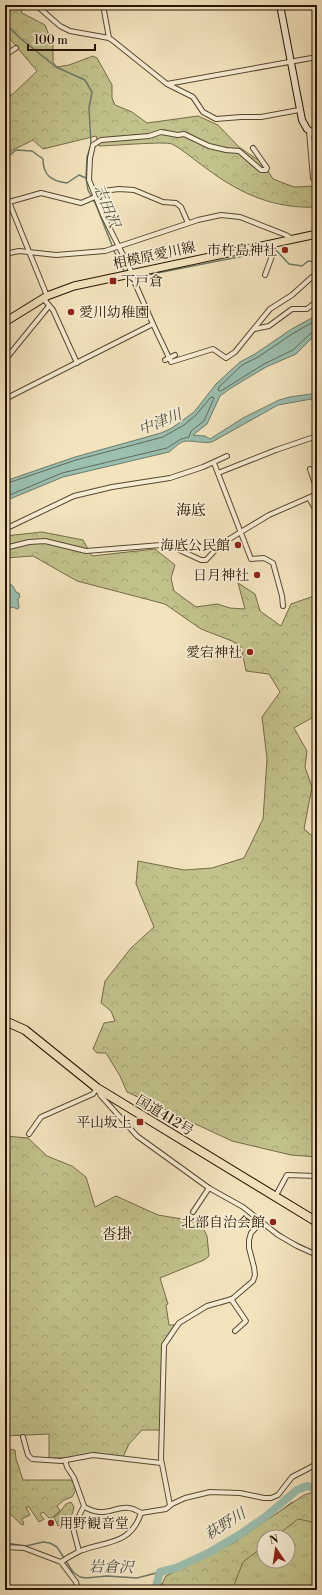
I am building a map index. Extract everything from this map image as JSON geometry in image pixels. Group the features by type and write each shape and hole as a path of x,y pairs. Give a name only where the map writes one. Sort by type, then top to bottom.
{"highway":[{"name":"国道412号","path":"5,1021 25,1030 97,1088 317,1222"}],"main road":[{"name":"相模原愛川線","path":"5,322 45,297 74,286 317,234"}],"street":[{"path":"36,5 60,26 70,31 109,38 167,84 193,97 203,112 216,119 241,116 261,117 299,110"},
{"path":"103,5 109,38"},
{"path":"280,5 299,110 302,120 309,131 317,136"},
{"path":"5,55 16,48"},
{"path":"167,84 317,56"},
{"path":"309,131 313,178 317,178"},
{"path":"253,148 267,168 266,170 261,170 239,151 209,146 192,139 187,135 161,132 149,136 98,140 93,145 88,174 90,185 117,247 132,273 167,359 171,362 213,350 226,358 235,352 240,344 275,305 292,295 312,277 317,275"},
{"path":"77,363 53,310 49,306 45,297 29,252 7,202 41,193 78,203 95,197 103,191 119,189 141,192 163,202 176,203 181,207 188,223"},
{"path":"5,254 14,252 29,252 56,256 110,249 188,223 221,215 240,217 286,234 292,239"},
{"path":"265,275 272,256 270,243"},
{"path":"254,329 269,326 289,311 296,309 307,309 317,301"},
{"path":"5,360 49,306"},
{"path":"5,399 153,324"},
{"path":"167,359 175,355"},
{"path":"218,474 276,450 317,436"},
{"path":"5,529 74,496 112,487 170,478 214,463 227,456"},
{"path":"214,463 251,558 264,558 273,563 282,596 283,606"},
{"path":"310,472 317,490"},
{"path":"5,548 39,541 45,541 86,551 161,545 174,548 201,560 206,560 221,544 269,515 317,494"},
{"path":"309,498 317,512"},
{"path":"29,1134 41,1117 93,1094 97,1088 101,1096 135,1135 209,1188 244,1207 283,1239 317,1255"},
{"path":"275,1197 287,1176 317,1176"},
{"path":"193,1212 209,1188"},
{"path":"170,1505 161,1462 164,1345 177,1326 184,1320 206,1306 231,1300 254,1280 254,1267 248,1243 251,1233 261,1222"},
{"path":"231,1300 246,1321 235,1331"},
{"path":"23,1437 30,1457 45,1460 65,1460 93,1455 161,1462"},
{"path":"65,1460 81,1494 84,1507 73,1528 79,1551"},
{"path":"84,1507 102,1512 123,1508 141,1513 166,1509 170,1505 185,1498 210,1492 240,1493 271,1498 278,1495 292,1477 317,1464"},
{"path":"63,1560 79,1551 114,1542 122,1538 135,1527 141,1513"},
{"path":"5,1547 24,1548 63,1560 76,1582 78,1589 71,1590"}],"green space":[{"path":"5,5 19,5 22,13 45,25 53,45 53,62 57,67 69,65 93,56 97,58 112,85 112,98 115,105 132,112 147,123 198,116 218,125 239,147 264,164 273,179 294,187 317,186 317,207 286,205 245,193 220,178 176,146 168,143 99,146 96,136 43,149 33,140 5,154 5,95 7,97 13,94 37,71 5,33"},
{"path":"42,532 83,540 92,556 155,549 175,565 171,578 174,591 196,607 217,604 230,608 245,609 238,583 255,594 260,611 281,626 291,604 317,595 317,715 294,728 307,751 305,767 312,787 304,829 317,840 317,1157 291,1155 232,1141 127,1092 120,1076 106,1053 97,1053 93,1049 104,1023 115,1021 111,1011 101,1003 105,981 131,948 154,927 136,884 138,861 184,870 212,868 244,858 263,819 267,759 262,717 280,692 269,674 246,671 241,647 232,641 201,629 165,604 77,581 33,556 5,558 5,536"},
{"path":"5,1136 28,1138 47,1156 72,1166 86,1177 95,1207 116,1196 158,1215 200,1222 207,1236 209,1256 204,1260 160,1278 168,1304 166,1305 169,1325 175,1325 162,1344 160,1430 142,1430 129,1444 123,1457 94,1453 65,1458 49,1458 49,1434 5,1436"},
{"path":"5,1449 15,1450 16,1459 23,1480 71,1480 77,1488 72,1497 64,1500 57,1506 60,1511 52,1518 49,1518 43,1512 40,1514 44,1519 39,1522 29,1507 26,1507 30,1515 22,1519 24,1524 22,1525 7,1511 5,1511"},
{"path":"317,1491 317,1523 298,1519 285,1529 256,1529 256,1552 243,1562 232,1590 159,1590 166,1576 233,1543 304,1495"},
{"path":"71,1502 74,1507 71,1517 58,1526 54,1517 66,1504"},
{"path":"292,1502 317,1510 317,1590 158,1590 161,1584 238,1544 256,1530 256,1569 296,1569 296,1529 257,1529"}],"water":[{"path":"317,315 317,333 296,354 266,367 220,396 207,424 193,435 205,436 210,439 243,418 279,400 311,394 317,391 317,398 278,405 212,442 185,441 177,445 169,452 63,477 5,501 5,481 75,457 161,433 172,428 194,412 216,384 240,362 255,354 290,330"},
{"path":"12,585 17,593 19,593 19,608 17,609 13,607 8,609 5,607 5,590"}],"waterway":[{"path":"5,23 20,38 56,67 85,80 92,92 89,108 91,145 87,157 86,178 88,190 96,205 117,258 124,271"},
{"name":"志田沢","path":"5,159 16,150 32,151 43,159 44,169 52,179 67,183 79,175 86,178"},
{"name":"志田沢","path":"276,250 289,264 302,266 308,261 317,262"},
{"name":"志田沢","path":"137,277 269,251"},
{"path":"274,1229 288,1239 317,1253"},
{"name":"萩野川","path":"155,1590 160,1572 176,1568 210,1552 239,1535 265,1517 297,1490 307,1486 317,1490"},
{"name":"岩倉沢","path":"5,1543 26,1546 43,1542 50,1543 57,1547 73,1572 80,1577 86,1578 107,1576 137,1578 160,1572"}],"place":[{"name":"市杵島神社","path":"285,250"},
{"name":"下戸倉","path":"113,281"},
{"name":"愛川幼稚園","path":"71,312"},
{"name":"海底公民館","path":"238,545"},
{"name":"日月神社","path":"257,575"},
{"name":"愛宕神社","path":"250,652"},
{"name":"平山坂上","path":"140,1122"},
{"name":"北部自治会館","path":"273,1222"},
{"name":"用野観音堂","path":"51,1523"}],"district":[{"name":"海底","path":"191,510"},
{"name":"沓掛","path":"117,1234"}],"water label":[{"name":"中津川","path":"160,422"}]}
